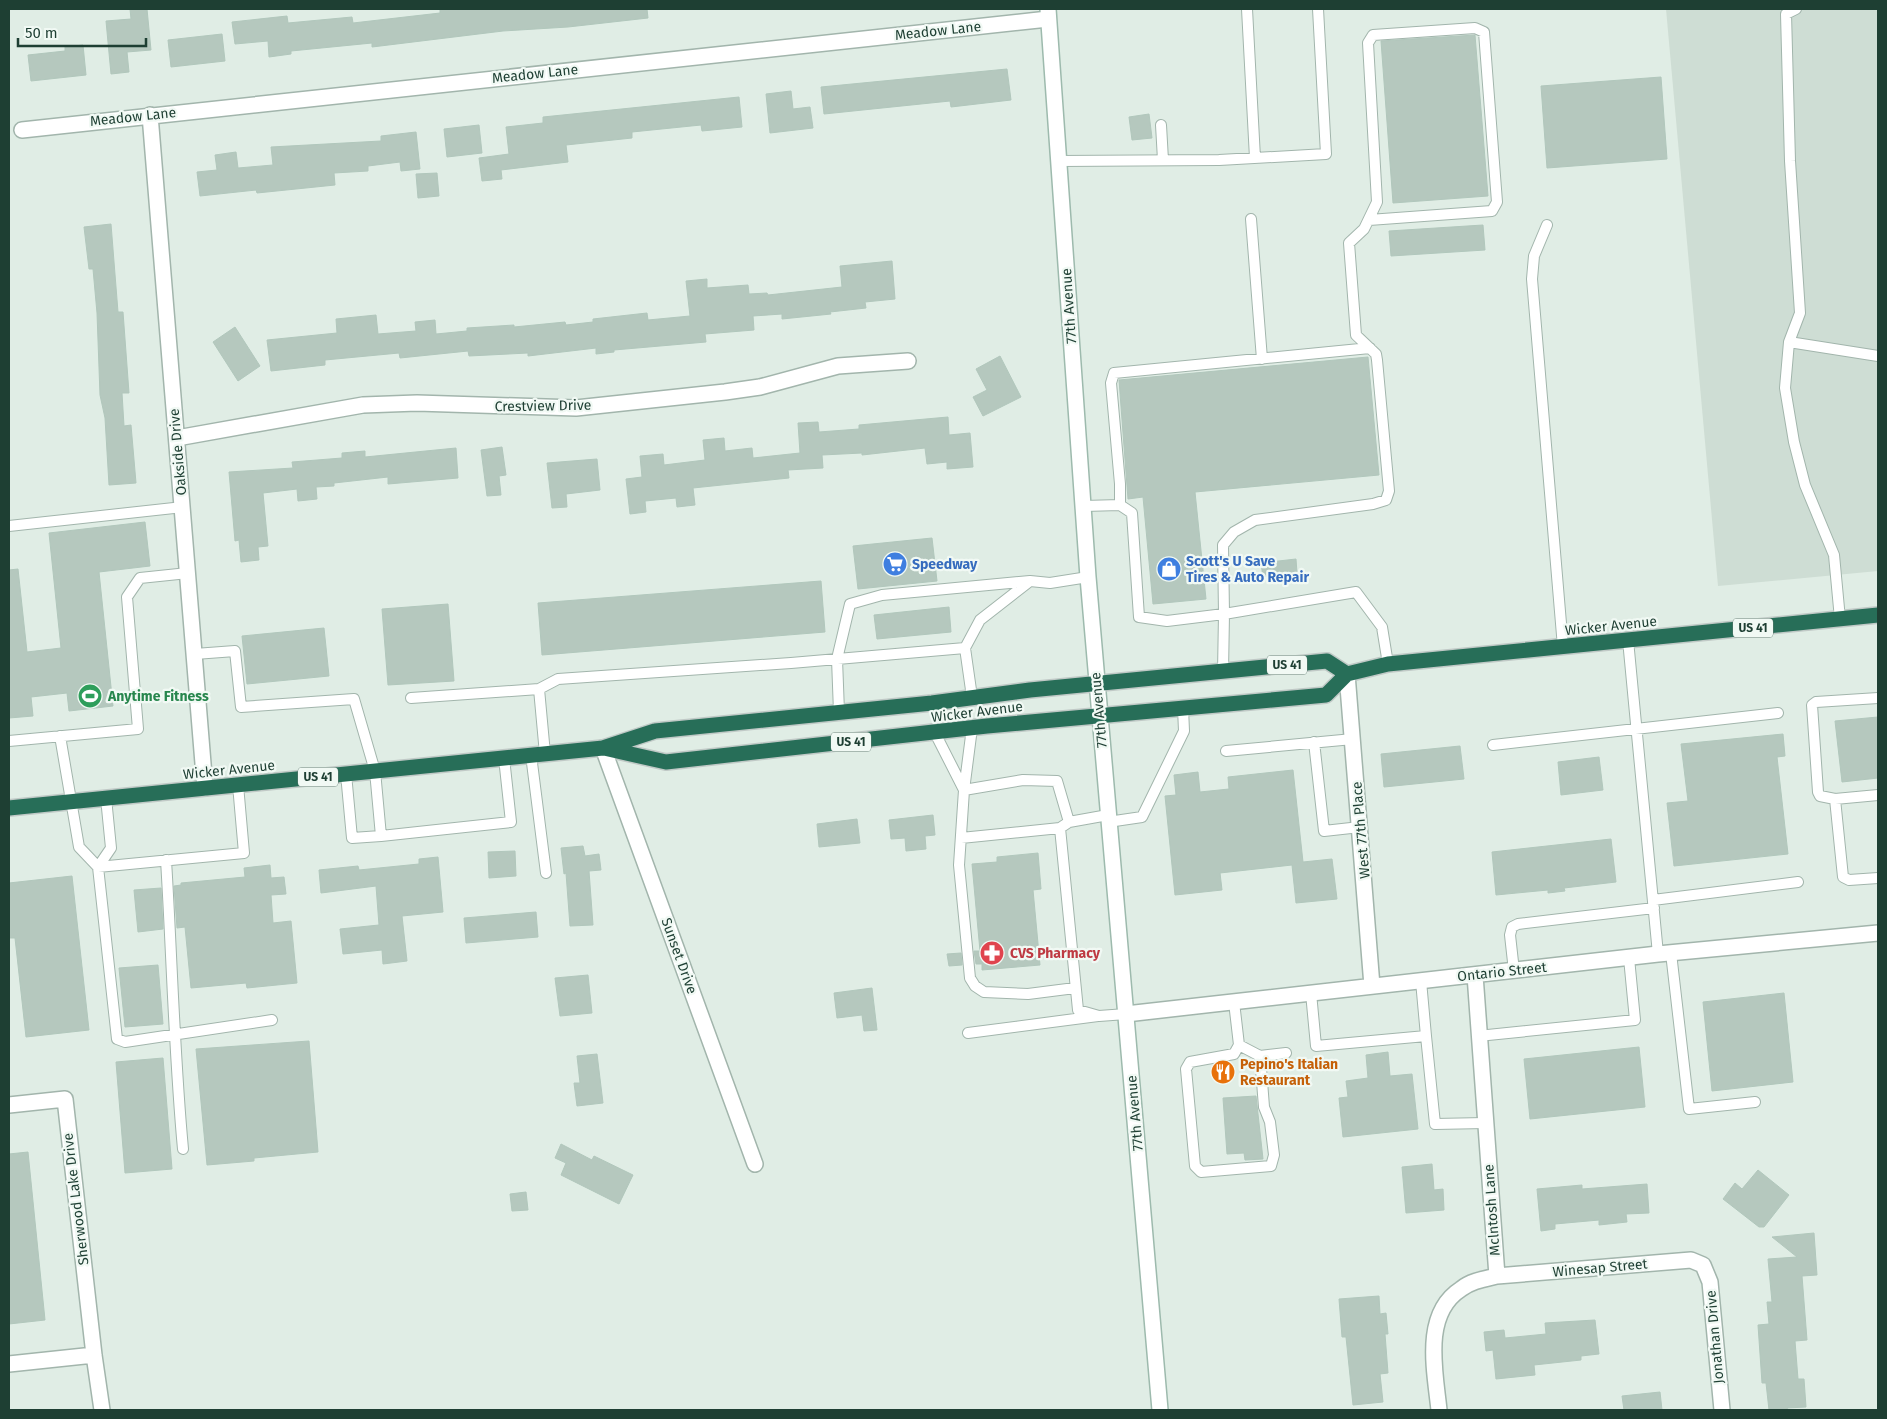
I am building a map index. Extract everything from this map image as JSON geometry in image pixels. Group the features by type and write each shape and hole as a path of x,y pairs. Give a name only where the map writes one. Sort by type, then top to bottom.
{"highway":[{"name":"Wicker Avenue","path":"603,748 666,762 972,728 1326,695 1347,674 1388,664 1878,615"},
{"name":"Wicker Avenue","path":"9,808 603,748 656,731 1097,684 1327,661 1347,674"}],"street":[{"name":"Meadow Lane","path":"22,130 1048,14"},
{"name":"77th Avenue","path":"1048,14 1099,717 1160,1410"},
{"name":"Oakside Drive","path":"150,115 205,788"},
{"name":"Crestview Drive","path":"177,438 363,405 409,403 576,408 726,392 760,387 838,366 908,361"},
{"name":"West 77th Place","path":"1347,674 1372,986"},
{"name":"Sunset Drive","path":"603,748 755,1164"},
{"name":"Ontario Street","path":"1126,1014 1514,970 1878,933"},
{"name":"Mclntosh Lane","path":"1438,1410 1433,1345 1438,1320 1449,1298 1461,1288 1474,1282 1497,1276 1478,1036 1476,975"},
{"name":"Sherwood Lake Drive","path":"9,1105 65,1099 102,1410"},
{"name":"Winesap Street","path":"1497,1276 1691,1260 1703,1265"},
{"name":"Jonathan Drive","path":"1703,1265 1710,1282 1722,1410"},
{"path":"9,1364 94,1354"}],"lane":[{"path":"1247,9 1255,158"},
{"path":"1059,161 1255,158 1326,154 1318,9"},
{"path":"1796,9 1786,14 1790,161 1800,313 1789,342 1785,388 1794,442 1805,485 1834,555 1840,619"},
{"path":"1223,672 1223,545 1234,532 1255,520 1373,504 1386,500 1389,491 1377,360 1376,354 1356,335 1349,243 1364,229 1377,202 1368,43 1373,35 1475,28 1484,32 1497,202 1492,211 1369,220"},
{"path":"1161,124 1163,160"},
{"path":"1251,219 1262,359"},
{"path":"1547,225 1534,256 1532,279 1563,646"},
{"path":"1789,342 1878,356"},
{"path":"1120,504 1120,484 1110,383 1114,373 1370,348"},
{"path":"1084,506 1120,504 1132,513 1139,617 1167,621 1224,614 1356,592 1382,627 1388,664"},
{"path":"9,526 183,507"},
{"path":"9,741 138,729 127,597 140,578 188,573"},
{"path":"839,712 837,659 850,604 882,595 1030,580 1050,583 1088,577"},
{"path":"972,697 965,648 980,620 1030,580"},
{"path":"1628,640 1653,904 1665,954 1689,1109 1755,1102"},
{"path":"410,698 539,689 558,679 965,648"},
{"path":"195,654 235,651 241,707 354,700 375,771 381,836"},
{"path":"539,689 538,755 546,873"},
{"path":"1878,698 1816,702 1812,706 1818,792 1820,796 1824,799 1835,799 1878,795"},
{"path":"961,838 1060,828 1069,822 1108,818 1142,818 1184,731 1184,708"},
{"path":"1493,745 1778,713"},
{"path":"972,728 964,790 959,865 970,978 975,986 984,992 1028,994 1075,988"},
{"path":"935,733 964,790"},
{"path":"60,736 73,802 79,847 98,867 117,1039 125,1042 272,1020"},
{"path":"1226,751 1353,738"},
{"path":"1314,742 1324,831 1360,827"},
{"path":"346,774 352,838 381,836 511,822 504,758"},
{"path":"964,790 1023,780 1056,781 1069,822"},
{"path":"98,867 244,853 238,785"},
{"path":"98,867 111,848 106,798"},
{"path":"1835,799 1843,877 1849,880 1878,878"},
{"path":"1060,828 1078,1010 1099,1016"},
{"path":"166,860 176,1035 176,1066 183,1149"},
{"path":"1514,970 1510,935 1512,928 1518,924 1798,882"},
{"path":"1478,1036 1635,1020 1628,958"},
{"path":"1421,981 1435,1124 1485,1123"},
{"path":"1312,993 1316,1046 1426,1036"},
{"path":"1234,1002 1239,1045 1234,1054 1190,1062 1186,1069 1195,1166 1201,1172 1271,1166 1274,1155 1270,1122 1264,1107 1260,1056"},
{"path":"968,1033 1126,1014"},
{"path":"1239,1045 1260,1056 1286,1053"}],"shaded area":[{"path":"1666,9 1878,9 1878,571 1718,586"}],"building":[{"path":"130,9 147,9 151,50 127,52 129,72 111,74 106,21 131,19"},
{"path":"440,9 647,9 648,18 568,27 503,31 372,47 372,43 291,51 291,54 269,57 268,41 235,44 232,22 287,16 288,23 352,17 353,23 440,13"},
{"path":"222,34 225,61 171,67 168,40"},
{"path":"1475,35 1488,196 1393,203 1381,41"},
{"path":"83,45 86,75 31,81 28,55 65,51 65,47"},
{"path":"1007,69 1011,100 951,107 950,101 824,114 821,87"},
{"path":"1661,77 1667,159 1547,168 1541,86"},
{"path":"791,91 793,109 810,107 813,128 770,133 766,94"},
{"path":"739,97 742,127 702,131 701,125 632,132 632,138 566,145 568,162 501,170 502,179 482,181 479,158 509,154 506,127 543,123 543,117"},
{"path":"1149,114 1152,138 1132,140 1129,117"},
{"path":"479,125 482,153 447,157 444,129"},
{"path":"416,132 420,169 401,171 400,162 368,166 368,171 334,173 335,185 257,193 256,190 200,196 197,172 217,170 215,155 236,152 238,168 273,165 271,147 381,141 381,136"},
{"path":"437,173 439,196 418,198 416,174"},
{"path":"111,224 118,312 123,312 129,393 122,393 124,426 131,425 136,483 109,485 105,418 100,395 97,313 93,269 89,269 84,227"},
{"path":"1483,225 1485,250 1391,256 1389,231"},
{"path":"892,261 895,299 865,302 866,308 830,312 831,314 782,319 782,314 753,316 754,330 705,334 706,342 614,350 614,352 596,354 596,348 528,356 528,353 469,356 468,351 400,358 399,353 325,360 325,365 271,371 267,340 337,333 336,319 376,315 378,334 416,331 415,322 435,320 436,334 467,331 467,328 514,325 514,327 565,322 566,325 593,322 593,319 647,313 648,320 690,316 686,281 707,279 707,288 748,285 749,294 767,293 768,295 842,287 840,266"},
{"path":"235,327 260,366 238,381 213,342"},
{"path":"1000,356 1021,397 983,416 973,397 987,390 976,369"},
{"path":"1368,357 1379,475 1195,492 1206,599 1153,604 1143,497 1128,499 1119,380"},
{"path":"948,417 949,435 970,433 973,467 947,469 947,462 927,464 925,448 862,455 862,453 822,455 823,468 788,470 789,478 693,488 695,505 677,507 676,498 645,501 646,512 630,514 626,479 642,477 640,456 663,454 664,465 705,460 703,440 724,438 725,451 752,448 753,458 800,453 798,423 818,422 819,432 859,429 859,425"},
{"path":"502,447 506,475 499,476 501,495 487,496 481,450"},
{"path":"456,448 458,478 388,484 388,477 334,483 334,486 316,487 317,499 298,501 297,489 263,493 268,546 258,547 259,560 241,562 239,540 235,541 229,472 293,468 292,462 342,458 342,453 365,451 365,457"},
{"path":"597,459 600,490 566,494 567,507 552,508 547,463"},
{"path":"145,522 150,566 99,572 113,706 69,711 67,693 31,697 33,716 9,718 9,570 18,569 27,652 61,648 49,533"},
{"name":"Speedway","path":"932,538 937,581 858,589 853,546"},
{"path":"1296,559 1297,573 1263,577 1261,563"},
{"path":"821,581 825,632 542,655 538,603"},
{"path":"448,604 454,681 388,685 382,609"},
{"name":"Speedway","path":"949,607 951,632 877,639 874,615"},
{"path":"324,628 329,676 247,684 242,636"},
{"path":"1878,717 1878,778 1842,782 1835,721"},
{"path":"1783,734 1785,756 1777,757 1788,854 1674,866 1667,803 1688,801 1681,744"},
{"path":"1460,746 1464,779 1384,787 1381,754"},
{"path":"1599,757 1603,790 1561,795 1558,762"},
{"path":"1293,770 1303,862 1332,859 1337,899 1296,903 1292,865 1220,873 1222,890 1175,895 1165,796 1176,795 1174,775 1198,772 1200,792 1229,789 1228,777"},
{"path":"933,815 935,835 925,836 926,849 906,851 905,838 891,839 889,820"},
{"path":"857,819 860,843 819,847 817,824"},
{"path":"1611,839 1616,882 1564,888 1565,891 1548,893 1548,890 1496,895 1492,852"},
{"path":"583,846 585,856 599,854 601,870 589,871 593,925 570,926 566,873 564,874 561,848"},
{"path":"515,851 516,876 489,878 488,852"},
{"name":"CVS Pharmacy","path":"1038,853 1041,889 1033,890 1040,965 982,970 982,964 976,964 974,951 980,951 972,864 997,862 997,857"},
{"path":"438,857 443,912 402,916 407,961 383,964 382,950 343,954 340,929 379,925 376,886 321,893 319,870 358,866 359,870 419,864 419,859"},
{"path":"270,865 271,878 284,877 286,894 271,895 273,923 291,921 297,983 247,988 246,983 191,988 185,927 177,928 174,886 181,885 181,883 245,877 244,868"},
{"path":"72,876 89,1030 26,1037 15,938 9,938 9,883"},
{"path":"161,888 163,929 138,932 134,890"},
{"path":"536,912 538,937 466,943 464,918"},
{"path":"961,953 962,965 949,966 947,954"},
{"path":"158,965 163,1024 125,1027 119,968"},
{"path":"588,975 592,1013 560,1016 555,978"},
{"path":"872,988 877,1030 864,1031 862,1015 837,1018 834,993"},
{"path":"1784,993 1793,1082 1712,1091 1703,1002"},
{"path":"309,1041 318,1152 207,1165 196,1049"},
{"path":"1639,1047 1645,1107 1530,1119 1524,1059"},
{"path":"1388,1052 1390,1076 1412,1074 1418,1129 1343,1137 1339,1098 1348,1097 1346,1081 1368,1078 1366,1055"},
{"path":"597,1054 603,1103 577,1106 574,1083 580,1083 577,1056"},
{"path":"163,1058 172,1169 125,1173 116,1062"},
{"path":"1256,1096 1263,1159 1245,1160 1244,1153 1227,1154 1223,1098"},
{"path":"561,1144 592,1160 594,1156 633,1175 619,1204 561,1175 566,1163 555,1158"},
{"path":"28,1152 45,1320 9,1324 9,1154"},
{"path":"1432,1164 1434,1190 1443,1189 1444,1210 1406,1213 1402,1167"},
{"path":"1758,1170 1789,1195 1764,1227 1759,1227 1723,1199 1735,1183 1742,1189"},
{"path":"1647,1184 1649,1213 1626,1214 1627,1222 1599,1225 1599,1220 1555,1224 1555,1229 1541,1231 1537,1189 1582,1185 1582,1189"},
{"path":"526,1192 528,1210 512,1211 510,1194"},
{"path":"1814,1233 1817,1275 1802,1276 1807,1340 1795,1341 1798,1379 1804,1379 1806,1407 1787,1408 1788,1410 1769,1410 1766,1383 1762,1383 1758,1325 1769,1324 1767,1302 1772,1302 1768,1259 1797,1257 1772,1237"},
{"path":"1379,1296 1380,1314 1386,1313 1388,1334 1385,1334 1388,1373 1380,1374 1383,1402 1353,1405 1346,1337 1342,1337 1339,1299"},
{"path":"1595,1320 1599,1354 1581,1356 1581,1360 1534,1365 1535,1375 1496,1379 1493,1350 1486,1351 1484,1332 1504,1330 1505,1338 1546,1334 1545,1323"},
{"path":"1660,1392 1662,1410 1624,1410 1622,1396"}],"place":[{"name":"Speedway","path":"895,564"},
{"name":"Scott's U Save Tires & Auto Repair","path":"1169,569"},
{"name":"Anytime Fitness","path":"90,696"},
{"name":"CVS Pharmacy","path":"992,953"},
{"name":"Pepino's Italian Restaurant","path":"1223,1072"}]}
